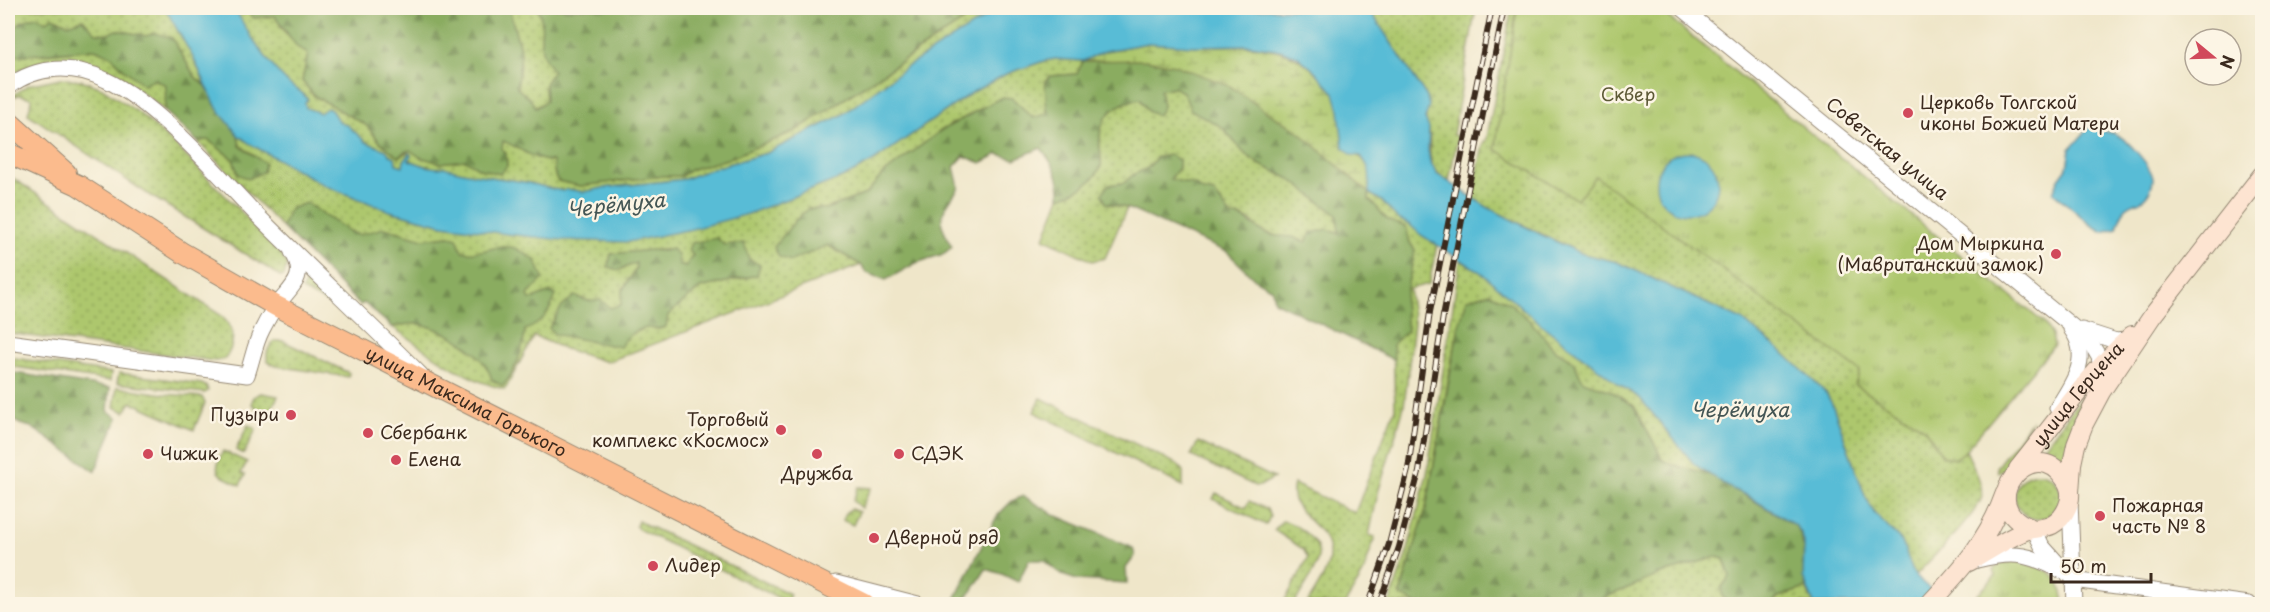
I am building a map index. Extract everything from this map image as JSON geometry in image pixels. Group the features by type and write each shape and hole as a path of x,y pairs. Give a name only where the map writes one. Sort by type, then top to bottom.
{"main road":[{"name":"улица Максима Горького","path":"12,124 78,185"},
{"name":"улица Максима Горького","path":"8,153 78,185 181,252 276,306 864,604"},
{"name":"улица Герцена","path":"2070,496 2076,445 2101,392 2153,315 2262,175"},
{"name":"улица Герцена","path":"1929,604 1969,562 1994,520 2008,485 2068,404 2102,365 2153,315"},
{"path":"1969,562 2016,536 2060,520 2068,507 2070,496 2068,484 2059,472 2045,464 2022,468 2008,485 2006,499 2011,513 2021,524 2034,529"}],"street":[{"name":"Советская улица","path":"1683,8 2092,343 2102,365"},
{"path":"8,87 36,72 60,69 94,75 118,86 159,117 427,381"},
{"path":"8,342 247,375 261,331 276,306 292,288 299,271 296,257 286,244"},
{"name":"Советская улица","path":"2065,322 2105,338 2119,342 2126,340"},
{"path":"2008,485 2077,373 2080,348 2065,322"},
{"path":"2101,392 2102,365"},
{"path":"2070,496 2069,577 2074,604"},
{"path":"2034,529 2042,546 2069,577"},
{"path":"1969,562 1999,556 2020,555 2036,558 2069,577 2249,604"},
{"path":"807,576 918,604"}],"green space":[{"path":"18,8 165,8 194,59 206,86 195,77 172,38 146,36 118,30 108,34 95,33 83,19 69,24 52,17 46,22 37,17 37,55 95,49 111,56 125,70 166,85 165,111 129,83 91,65 72,61 51,61 30,66 8,76 8,20"},
{"path":"235,8 242,8 254,18 275,16 289,37 308,54 302,81 314,96 366,125 380,142 399,157 410,150 437,161 451,162 465,159 480,169 500,174 507,166 506,153 502,149 503,140 534,157 553,161 558,181 580,186 681,176 692,169 727,159 795,131 983,8 996,8 991,14 908,66 842,115 767,153 685,179 584,192 558,190 422,165 409,160 411,155 409,153 403,166 396,164 395,158 386,150 366,142 339,121 328,108 320,113 306,108 305,102 308,100 279,74 251,37"},
{"path":"242,8 509,8 521,53 517,88 530,99 536,108 546,101 545,84 553,71 541,48 542,25 537,8 983,8 795,131 727,159 692,169 681,176 580,186 558,181 553,161 534,157 503,141 502,149 506,153 507,166 500,174 480,169 465,160 440,163 420,157 410,150 399,157 380,142 366,125 315,96 302,81 308,54 297,47 275,16 254,18"},
{"path":"509,8 537,8 544,18 541,33 553,71 545,84 546,101 535,108 530,99 517,89 521,53"},
{"path":"1362,8 1476,8 1453,135 1458,136 1449,181 1435,170 1430,159 1429,129 1426,122 1427,97 1369,9"},
{"path":"1512,8 1517,8 1496,149 1595,175 1861,371 1856,385 1924,428 1943,456 1955,459 1966,450 1980,483 1982,495 1979,503 1964,524 1916,575 1908,564 1902,542 1874,514 1865,496 1833,406 1826,393 1786,355 1742,320 1617,262 1583,254 1486,207 1472,197 1484,141 1486,142"},
{"name":"Сквер","path":"1517,8 1657,8 2044,323 2052,335 2054,345 1964,452 1955,459 1943,456 1924,428 1855,385 1860,371 1595,176 1577,200 1495,149"},
{"path":"37,17 46,22 52,17 69,24 82,19 96,33 108,34 117,30 146,36 155,33 172,38 195,77 206,86 217,108 238,135 240,146 265,163 263,172 248,179 238,174 233,159 208,140 197,141 165,111 166,85 154,79 144,85 111,56 95,49 15,56 9,42 10,36 17,26"},
{"path":"1148,43 1263,48 1294,57 1308,66 1322,79 1337,99 1343,147 1353,152 1369,167 1371,178 1369,193 1297,130 1230,86 1175,65 1146,60 1083,61 1105,51"},
{"path":"1055,59 1083,61 1077,74 1050,76 1047,114 1033,118 1012,98 1002,97 942,130 882,175 866,194 826,209 808,209 791,261 827,245 861,265 607,362 565,349 534,336 504,389 474,379 392,327 420,324 442,331 474,352 482,360 492,380 551,292 530,300 495,248 472,254 461,251 457,238 449,236 423,239 384,228 359,235 350,232 306,203 290,209 282,227 197,141 208,140 233,159 238,174 253,154 240,146 238,135 326,186 390,211 443,225 523,235 748,214 844,177 872,162 973,92 1006,74","holes":["672,249 679,265 686,267 693,254 757,275 700,288 668,315 660,329 645,328 626,337 574,296 610,308 622,305 622,291 637,268 636,263 619,270 608,267 611,254"]},
{"path":"1146,60 1175,65 1230,86 1297,130 1369,193 1369,200 1385,217 1391,222 1406,227 1410,243 1415,250 1404,302 1407,331 1393,344 1394,360 1274,301 1272,289 1256,280 1227,252 1127,208 1106,203 1102,194 1108,185 1124,183 1133,175 1148,168 1157,157 1170,155 1179,160 1179,168 1170,179 1195,185 1203,191 1214,193 1231,216 1243,219 1268,234 1292,237 1306,242 1311,233 1328,229 1339,233 1337,215 1290,179 1259,164 1244,153 1222,127 1191,110 1183,92 1173,87 1160,90 1163,106 1158,115 1149,112 1140,99 1113,109 1103,122 1101,130 1101,164 1097,174 1083,187 1060,197 1055,171 1041,148 1015,159 998,154 981,163 964,156 954,167 959,187 942,216 943,229 952,247 943,254 916,263 886,280 867,273 861,265 828,245 791,261 779,257 774,247 808,209 826,209 866,194 882,175 942,130 1002,97 1012,98 1033,118 1047,114 1045,81 1050,76 1077,74 1083,61"},
{"path":"60,78 81,80 102,88 139,113 175,145 279,250 287,264 284,276 281,277 148,194 28,114 32,98 19,95 9,98 28,85"},
{"path":"1173,87 1183,92 1192,110 1222,127 1244,153 1259,164 1290,179 1337,215 1340,233 1306,243 1292,237 1282,238 1260,230 1252,222 1240,216 1231,217 1214,193 1203,191 1195,185 1169,179 1179,168 1179,160 1157,157 1148,168 1133,175 1124,183 1108,185 1106,203 1127,208 1105,258 1092,261 1044,238 1060,197 1077,190 1097,174 1101,162 1101,130 1103,122 1113,109 1140,99 1149,112 1163,106 1160,90"},
{"path":"8,175 222,316 232,332 231,348 225,359 215,361 8,333"},
{"path":"1369,193 1382,201 1398,219 1409,224 1437,245 1429,284 1409,289 1414,323 1404,406 1378,493 1369,535 1375,537 1363,574 1345,604 1307,604 1326,570 1329,557 1328,545 1317,527 1296,504 1293,495 1294,484 1355,513 1395,408 1393,344 1407,331 1404,302 1415,250 1410,243 1406,227 1391,222 1385,217 1369,200"},
{"path":"306,203 350,232 359,235 384,228 423,239 449,236 457,238 462,251 475,252 508,247 518,249 536,261 543,279 528,295 530,300 551,292 556,295 545,317 525,330 518,360 503,386 492,380 482,360 474,352 453,337 420,324 392,327 364,303 360,305 282,227 290,209"},
{"path":"717,238 724,245 744,243 749,259 760,265 757,275 700,288 668,315 666,327 638,330 620,347 554,334 549,328 561,308 574,296 588,301 601,300 610,308 621,305 622,291 636,269 636,263 619,270 608,267 611,254 672,249 678,255 679,265 685,267 693,255 688,250 691,243"},
{"path":"1460,260 1479,271 1547,329 1640,398 1694,464 1709,474 1673,465 1663,460 1634,406 1611,391 1583,381 1572,360 1555,350 1530,321 1467,299 1453,353 1426,509 1400,594 1417,604 1389,604 1408,550 1427,474"},
{"path":"309,274 351,315 302,290"},
{"path":"1490,293 1510,303 1530,321 1555,350 1572,360 1583,381 1611,391 1634,406 1663,460 1673,465 1709,474 1795,525 1802,539 1806,588 1778,597 1772,604 1733,604 1723,598 1721,588 1730,576 1724,559 1716,557 1666,572 1589,604 1417,604 1400,595 1426,509 1459,325 1467,299"},
{"path":"274,341 283,341 349,373 348,377 276,366 268,362 267,356"},
{"path":"8,357 111,373 110,381 8,366"},
{"path":"8,372 110,388 108,411 118,418 95,471 31,427 20,424 8,416"},
{"path":"119,373 202,384 207,387 208,391 205,393 117,383"},
{"path":"117,387 202,397 205,403 194,430 131,402 125,412 114,407"},
{"path":"261,393 278,396 267,417 252,404 253,397"},
{"path":"2084,394 2063,463 2056,458 2039,454"},
{"path":"1041,398 1177,464 1183,471 1183,486 1034,412"},
{"path":"2032,421 2003,471 1998,472 1997,466"},
{"path":"248,425 256,429 244,454 236,450"},
{"path":"1198,442 1274,478 1260,486 1255,486 1191,456"},
{"path":"223,451 247,462 241,473 245,475 240,485 222,476 217,469"},
{"path":"2043,473 2055,479 2060,487 2060,505 2055,513 2047,518 2033,519 2021,513 2016,505 2015,491 2021,479 2029,474"},
{"path":"858,487 871,488 861,508 853,501"},
{"path":"1216,493 1246,508 1249,501 1267,509 1270,517 1266,525 1213,499"},
{"path":"1023,496 1055,515 1133,548 1135,556 1126,568 1127,583 1077,580 1062,575 1043,560 1029,560 1018,582 986,569 961,603 955,599 997,516 1012,501"},
{"path":"851,509 859,512 853,525 842,520 846,512"},
{"path":"638,521 790,594 787,602 638,529 636,526"},
{"path":"1282,521 1292,524 1307,534 1318,549 1314,569 1294,604 1283,604 1308,558 1303,549 1274,530"},
{"path":"1716,557 1724,559 1730,576 1723,598 1733,604 1589,604 1666,572"},
{"path":"2015,560 2050,572 2059,583 2064,604 1969,604 1995,576 1993,570 2003,563"},
{"path":"1806,588 1814,604 1772,604 1778,597"}],"water":[{"name":"Черёмуха","path":"165,8 221,8 228,12 231,8 235,8 251,36 273,66 308,100 305,102 306,108 320,113 327,108 331,110 339,121 366,142 386,150 395,157 396,164 403,166 409,153 411,155 409,160 427,166 444,167 564,191 567,189 584,192 685,179 767,153 842,115 908,66 991,14 996,8 1369,9 1427,97 1429,106 1425,119 1429,128 1428,149 1430,162 1437,174 1487,207 1540,234 1583,254 1617,262 1742,320 1786,355 1826,393 1833,406 1865,496 1874,513 1902,542 1913,572 1949,604 1814,604 1803,577 1804,542 1795,525 1748,496 1730,488 1694,464 1640,398 1547,329 1479,271 1398,219 1382,201 1369,193 1369,174 1365,161 1361,156 1352,155 1343,147 1339,110 1334,93 1316,72 1297,56 1280,50 1251,45 1194,46 1148,43 1105,51 1083,61 1055,59 1044,61 1006,74 973,92 872,162 844,177 748,214 692,229 628,242 562,240 443,225 390,211 326,186 252,145 238,135 217,108 194,59"},
{"path":"2094,122 2099,130 2115,134 2127,142 2144,160 2153,178 2149,192 2124,211 2117,228 2103,232 2091,225 2053,192 2067,168 2070,149"},
{"path":"1687,152 1699,154 1709,161 1716,171 1718,183 1716,195 1709,205 1699,212 1687,214 1675,212 1665,205 1658,195 1656,183 1658,171 1665,161 1675,154"}],"railway":[{"path":"1368,604 1389,544 1408,470 1430,312 1492,8"},
{"path":"1379,604 1399,547 1419,472 1443,316 1504,8"}],"place":[{"name":"Церковь Толгской иконы Божией Матери","path":"1908,113"},
{"name":"Дом Мыркина (Мавританский замок)","path":"2056,254"},
{"name":"Пузыри","path":"291,415"},
{"name":"Торговый комплекс «Космос»","path":"781,430"},
{"name":"Сбербанк","path":"368,433"},
{"name":"Чижик","path":"148,454"},
{"name":"Дружба","path":"817,454"},
{"name":"СДЭК","path":"899,454"},
{"name":"Елена","path":"396,460"},
{"name":"Пожарная часть № 8","path":"2100,516"},
{"name":"Дверной ряд","path":"874,538"},
{"name":"Лидер","path":"653,566"}]}
